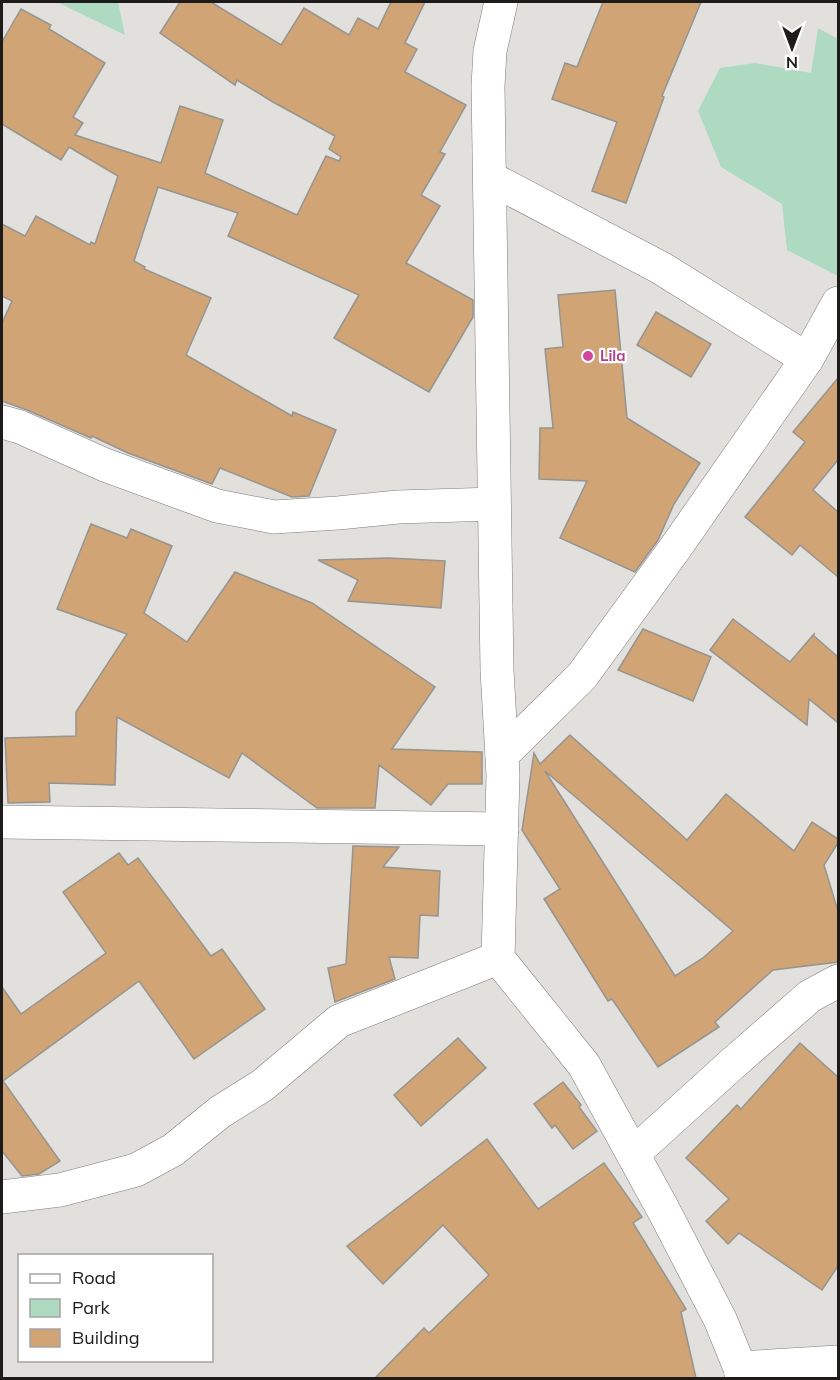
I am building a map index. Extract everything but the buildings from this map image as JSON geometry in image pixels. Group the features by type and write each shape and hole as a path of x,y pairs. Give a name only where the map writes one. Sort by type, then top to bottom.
{"street":[{"path":"501,2 490,51 488,86 497,670 502,755 498,958 584,1065 720,1318 741,1373 838,1362"},
{"path":"490,178 661,268 807,359"},
{"path":"502,755 582,676 676,547 807,359 838,303"},
{"path":"2,422 20,427 105,465 217,506 274,517 398,507 494,504"},
{"path":"3,822 502,829"},
{"path":"2,1197 60,1190 136,1170 173,1150 220,1112 263,1085 339,1021 498,958"},
{"path":"633,1154 810,996 838,981"}],"green space":[{"path":"57,2 118,2 125,35"},
{"path":"818,28 838,39 838,276 787,250 782,204 721,167 698,111 720,68 755,63 811,73"}],"place":[{"name":"Lila","path":"588,356"}]}
